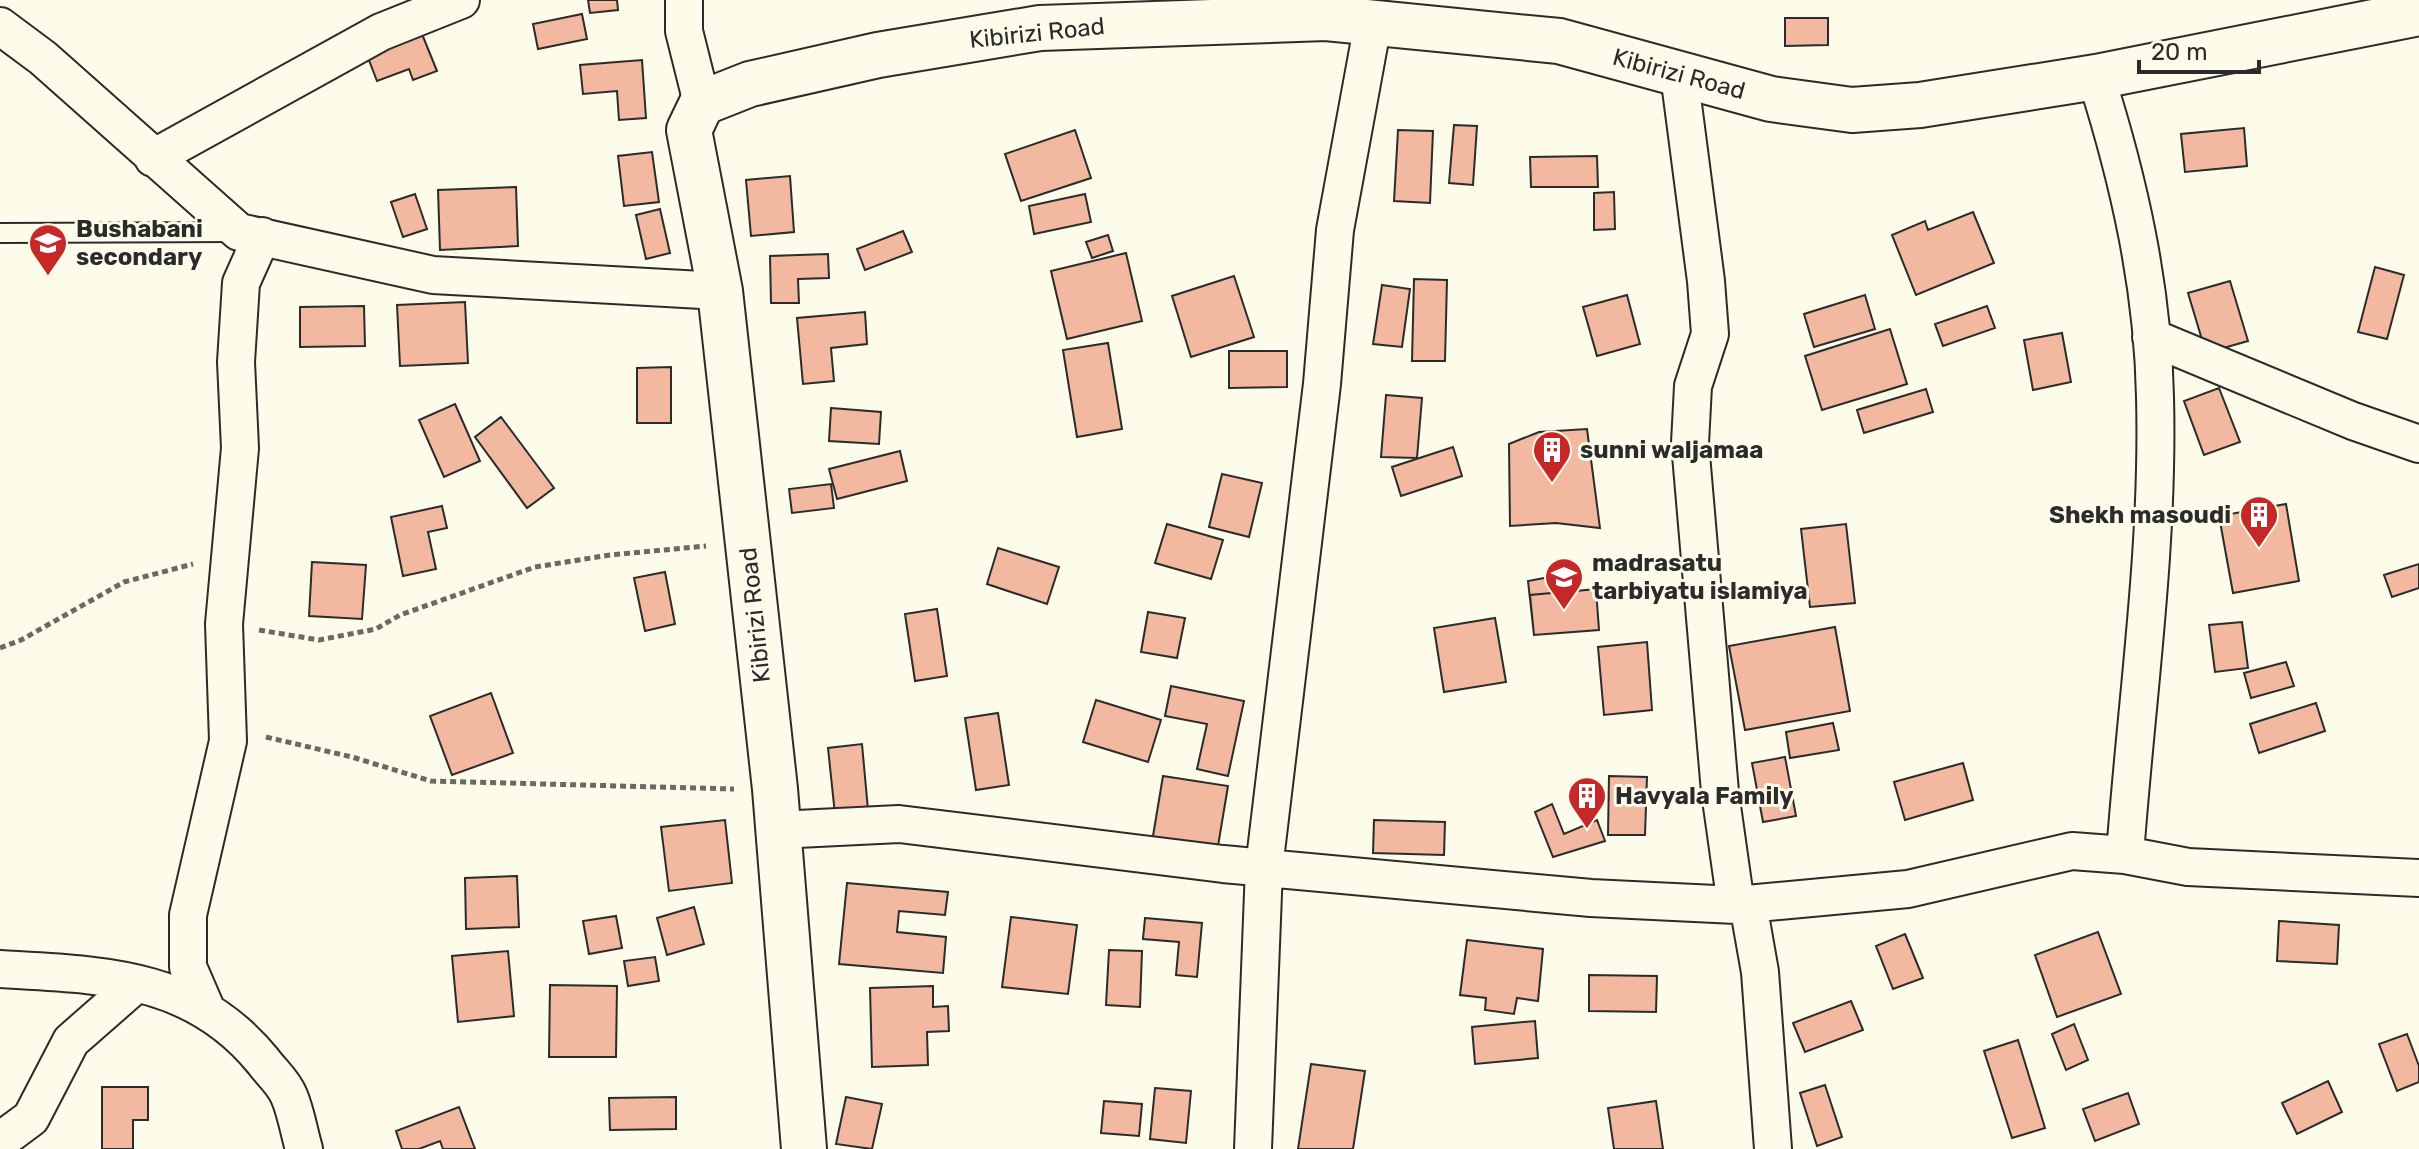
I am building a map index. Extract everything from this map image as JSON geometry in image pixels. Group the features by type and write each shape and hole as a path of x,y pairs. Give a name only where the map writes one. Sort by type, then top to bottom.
{"street":[{"path":"153,158 381,32 461,0"},
{"path":"684,0 684,31 702,103"},
{"name":"Kibirizi Road","path":"804,1149 776,810 720,291 689,130 702,103 750,84 878,55 1040,28 1326,18 1559,41 1771,99 1852,110 1920,105 2096,77 2419,13"},
{"path":"1253,1149 1264,868 1322,384 1335,230 1373,23"},
{"path":"0,26 43,58 153,158 250,234 433,275 720,291"},
{"path":"1679,74 1710,334 1693,386 1690,443 1720,792 1742,904 1760,972 1773,1149"},
{"path":"2096,77 2132,199 2151,337 2155,396 2151,553 2125,855"},
{"path":"207,1011 188,967 188,915 228,741 224,624 240,448 236,362 241,283 250,234"},
{"path":"2151,337 2353,421 2419,444"},
{"path":"776,810 1264,868 1591,898 1742,904 1908,889 2072,851 2125,855 2188,867 2419,878"},
{"path":"0,969 79,974 170,990 222,1019 249,1044 288,1093 304,1149"},
{"path":"0,1141 31,1118 71,1041 136,984"}],"lane":[{"path":"0,233 250,234"}],"path":[{"path":"224,624 319,640 376,629 400,615 535,567 610,555 747,542"},
{"path":"0,648 21,640 124,582 229,554"},
{"path":"228,722 265,737 352,757 431,781 776,810"}],"building":[{"path":"588,0 617,0 618,10 590,13"},
{"path":"582,14 587,39 538,49 533,24"},
{"path":"1785,18 1828,18 1828,45 1785,46"},
{"path":"422,34 437,71 413,80 409,69 377,81 367,55"},
{"path":"642,60 646,118 619,120 617,91 583,94 580,65"},
{"path":"1454,125 1477,126 1473,185 1449,183"},
{"path":"2244,128 2247,166 2185,172 2181,134"},
{"path":"1075,130 1091,178 1021,201 1005,154"},
{"path":"1398,130 1433,131 1430,203 1394,201"},
{"path":"652,152 659,202 624,206 618,156"},
{"path":"1597,156 1598,187 1531,187 1530,157"},
{"path":"790,176 794,232 751,236 746,180"},
{"path":"516,187 518,246 440,250 438,190"},
{"path":"1614,192 1615,229 1594,230 1594,193"},
{"path":"415,194 427,229 403,237 391,202"},
{"path":"1085,194 1091,222 1034,234 1029,206"},
{"path":"660,209 670,253 646,259 636,215"},
{"path":"1973,212 1994,263 1916,295 1892,235 1925,221 1928,230"},
{"path":"903,231 912,252 865,270 857,249"},
{"path":"1108,235 1113,251 1092,258 1086,242"},
{"path":"1126,253 1142,321 1067,339 1051,271"},
{"path":"828,254 829,278 798,279 799,303 771,303 770,256"},
{"path":"2375,267 2404,275 2387,339 2358,332"},
{"path":"1234,276 1254,337 1191,357 1172,296"},
{"path":"1414,279 1447,280 1445,361 1412,361"},
{"path":"2230,281 2248,341 2206,353 2188,293"},
{"path":"1382,285 1410,289 1402,347 1373,344"},
{"path":"1627,295 1640,344 1597,356 1583,307"},
{"path":"1865,295 1875,329 1814,347 1804,314"},
{"path":"465,302 468,363 400,366 397,305"},
{"path":"364,306 365,346 300,347 300,307"},
{"path":"1987,306 1995,328 1943,346 1935,324"},
{"path":"865,312 867,344 831,348 834,381 803,384 797,318"},
{"path":"1890,329 1907,384 1822,410 1805,356"},
{"path":"2062,333 2071,382 2033,390 2024,340"},
{"path":"1108,343 1122,429 1077,437 1063,350"},
{"path":"1229,351 1287,351 1287,387 1229,388"},
{"path":"671,367 671,423 637,423 637,368"},
{"path":"2219,388 2240,442 2204,455 2184,401"},
{"path":"1926,389 1933,412 1864,433 1857,410"},
{"path":"1386,395 1422,398 1417,458 1381,457"},
{"path":"455,404 480,461 444,477 419,420"},
{"path":"831,408 881,412 879,444 829,441"},
{"path":"501,417 554,488 527,508 475,437"},
{"name":"sunni waljamaa","path":"1587,429 1600,528 1556,523 1510,526 1509,444 1539,432"},
{"path":"1453,447 1462,476 1401,496 1392,467"},
{"path":"900,451 907,481 837,499 829,469"},
{"path":"1222,474 1262,483 1249,537 1209,527"},
{"path":"831,484 834,508 792,513 789,489"},
{"name":"Shekh masoudi","path":"2286,504 2299,581 2233,593 2219,516"},
{"path":"442,506 447,528 428,532 436,569 403,576 391,517"},
{"path":"1167,524 1223,540 1211,579 1155,563"},
{"path":"1846,524 1855,603 1810,607 1801,529"},
{"path":"998,548 1059,567 1047,604 987,584"},
{"path":"312,562 366,565 362,619 309,616"},
{"path":"2419,564 2419,588 2392,597 2384,575"},
{"path":"665,572 675,624 645,631 634,578"},
{"name":"madrasatu tarbiyatu islamiya","path":"1555,576 1557,593 1596,589 1599,630 1534,635 1528,581"},
{"name":"madrasatu tarbiyatu islamiya","path":"1596,589 1599,630 1534,635 1530,595"},
{"path":"937,609 947,676 915,681 905,614"},
{"path":"1148,612 1185,618 1177,658 1141,652"},
{"path":"1495,618 1506,682 1444,692 1434,628"},
{"path":"2242,622 2248,668 2215,672 2209,625"},
{"path":"1835,627 1850,711 1745,730 1729,646"},
{"path":"1647,642 1652,710 1604,715 1598,647"},
{"path":"2286,662 2294,686 2251,698 2244,673"},
{"path":"1171,686 1244,701 1228,776 1197,769 1207,724 1165,716"},
{"path":"491,693 513,753 452,775 430,716"},
{"path":"1096,700 1161,720 1148,762 1083,742"},
{"path":"2316,703 2325,731 2259,753 2250,724"},
{"path":"998,713 1009,785 976,790 965,718"},
{"path":"1833,723 1839,750 1790,758 1786,732"},
{"path":"862,744 869,821 836,824 828,748"},
{"path":"1785,757 1796,816 1763,822 1752,763"},
{"path":"1963,763 1973,800 1905,820 1894,782"},
{"path":"1163,776 1228,786 1217,852 1152,842"},
{"path":"1609,776 1647,777 1645,835 1608,835"},
{"name":"Havyala Family","path":"1552,804 1564,834 1597,820 1605,841 1553,857 1535,812"},
{"path":"725,820 732,883 669,891 661,827"},
{"path":"1374,820 1445,822 1444,855 1373,853"},
{"path":"517,876 519,927 466,929 465,878"},
{"path":"847,883 948,892 945,915 899,911 897,932 946,937 943,973 839,964"},
{"path":"694,907 704,944 667,955 657,918"},
{"path":"616,916 622,948 589,954 583,921"},
{"path":"1011,917 1077,925 1068,994 1002,987"},
{"path":"1145,918 1202,923 1197,977 1176,975 1179,942 1143,939"},
{"path":"2279,921 2339,925 2337,964 2277,961"},
{"path":"2098,932 2121,994 2057,1017 2035,955"},
{"path":"1905,934 1923,978 1893,989 1876,946"},
{"path":"1467,940 1543,949 1538,1001 1517,998 1514,1014 1485,1010 1486,998 1460,995"},
{"path":"1109,950 1142,951 1140,1007 1106,1005"},
{"path":"508,951 514,1016 458,1022 452,956"},
{"path":"655,957 659,981 628,986 624,961"},
{"path":"1589,975 1657,976 1656,1012 1589,1011"},
{"path":"550,985 617,986 616,1057 549,1057"},
{"path":"933,986 933,1007 948,1006 949,1031 927,1032 928,1065 872,1067 870,988"},
{"path":"1851,1001 1863,1030 1805,1052 1793,1023"},
{"path":"1535,1021 1538,1058 1475,1064 1472,1027"},
{"path":"2074,1024 2088,1060 2066,1070 2052,1034"},
{"path":"2407,1034 2419,1066 2419,1082 2397,1091 2379,1044"},
{"path":"2018,1040 2045,1128 2012,1138 1984,1051"},
{"path":"1311,1064 1365,1071 1353,1149 1298,1149"},
{"path":"2328,1081 2342,1112 2297,1134 2282,1103"},
{"path":"1825,1085 1842,1137 1817,1146 1800,1093"},
{"path":"102,1087 148,1087 148,1120 133,1120 133,1149 102,1149"},
{"path":"1155,1088 1191,1091 1186,1143 1150,1139"},
{"path":"2128,1093 2139,1124 2095,1141 2083,1109"},
{"path":"676,1097 676,1129 610,1130 609,1098"},
{"path":"846,1097 882,1104 872,1149 836,1144"},
{"path":"1104,1101 1142,1104 1139,1136 1101,1133"},
{"path":"1656,1101 1663,1149 1614,1149 1608,1108"},
{"path":"459,1107 475,1149 443,1149 440,1141 419,1149 402,1149 396,1131"}],"place":[{"name":"Bushabani secondary","path":"48,277"},
{"name":"sunni waljamaa","path":"1552,484"},
{"name":"Shekh masoudi","path":"2259,549"},
{"name":"madrasatu tarbiyatu islamiya","path":"1564,611"},
{"name":"Havyala Family","path":"1587,830"}]}
